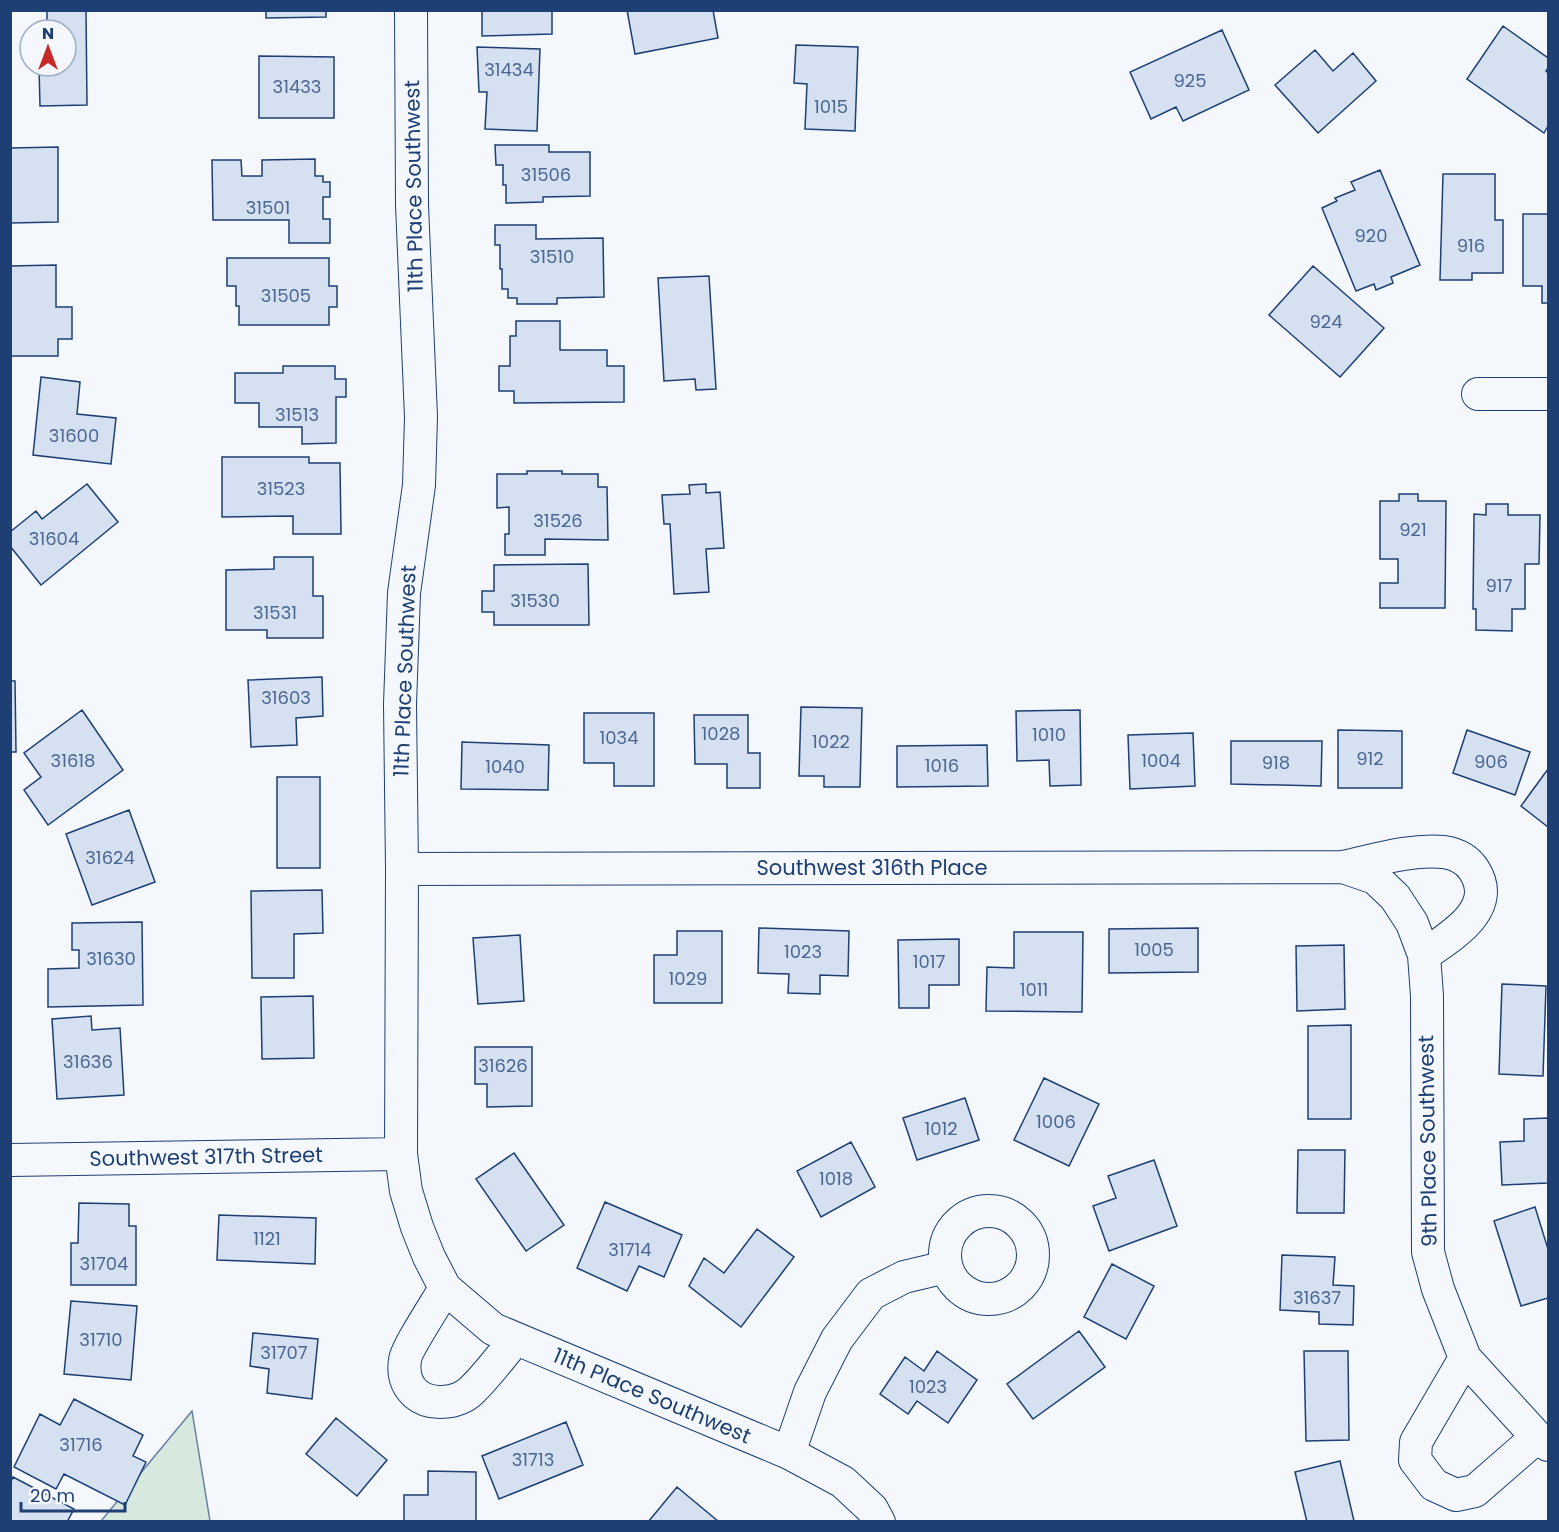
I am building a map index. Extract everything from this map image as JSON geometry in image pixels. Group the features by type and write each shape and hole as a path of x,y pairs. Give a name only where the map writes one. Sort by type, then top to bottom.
{"street":[{"name":"11th Place Southwest","path":"411,10 412,205 421,417 419,485 404,593 400,704 401,1154 406,1191 417,1227 445,1288 493,1329 789,1453 843,1482 872,1509 879,1521"},
{"path":"1478,394 1548,394"},
{"path":"1343,867 1417,852 1455,854 1469,863 1477,875 1482,890 1476,910 1464,927 1424,955"},
{"name":"Southwest 316th Place","path":"402,869 1343,867"},
{"name":"9th Place Southwest","path":"1343,867 1375,878 1395,897 1412,922 1424,955 1427,996 1428,1252 1438,1289 1465,1358 1543,1441"},
{"name":"Southwest 317th Street","path":"10,1160 401,1154"},
{"path":"789,1453 810,1392 837,1339 871,1294 904,1276 945,1267"},
{"path":"445,1288 405,1358 405,1379 422,1399 437,1403 450,1401 469,1393 516,1339"},
{"path":"1465,1358 1416,1442 1415,1460 1434,1485 1456,1495 1475,1491 1543,1441"}],"shaded area":[{"path":"192,1411 210,1521 101,1521"}],"building":[{"path":"86,10 87,105 40,106 39,78 78,78 78,18 47,18 47,11"},
{"path":"266,10 326,10 326,17 266,18"},
{"path":"482,10 552,10 552,34 482,36"},
{"path":"627,10 713,10 718,38 635,54"},
{"path":"1503,26 1548,58 1546,71 1548,73 1548,126 1544,133 1467,79"},
{"path":"1222,30 1249,90 1183,121 1176,107 1151,119 1130,72"},
{"path":"796,45 858,47 855,131 805,129 807,84 794,83"},
{"path":"477,47 540,49 537,131 485,129 487,92 479,92"},
{"path":"1315,50 1333,71 1353,53 1376,81 1318,133 1275,85"},
{"path":"259,56 334,57 334,118 259,118"},
{"path":"495,145 549,145 549,152 590,152 590,196 543,197 543,202 506,203 503,165 496,165"},
{"path":"58,147 58,222 10,223 11,148"},
{"path":"315,159 315,176 323,176 323,182 330,182 330,197 323,197 323,219 330,219 330,243 289,243 289,220 213,220 212,160 241,160 242,176 262,176 262,160"},
{"path":"1380,170 1420,265 1391,277 1393,283 1376,290 1374,284 1356,291 1322,208 1337,201 1335,198 1355,190 1351,182"},
{"path":"1443,174 1495,174 1495,220 1503,220 1503,273 1472,273 1472,280 1440,280"},
{"path":"1523,214 1548,214 1548,303 1542,303 1542,286 1523,286"},
{"path":"495,225 536,225 536,239 603,238 604,297 557,298 557,304 517,304 517,298 508,298 508,289 502,289 500,245 495,245"},
{"path":"227,258 329,258 329,286 337,286 337,307 329,307 329,325 239,325 236,286 227,286"},
{"path":"56,265 56,307 72,307 72,339 58,339 58,356 10,356 10,266"},
{"path":"1313,266 1384,328 1340,377 1269,315"},
{"path":"709,276 716,389 696,390 695,379 664,381 658,278"},
{"path":"516,321 560,321 560,350 607,350 607,366 624,366 624,402 514,403 514,391 499,391 499,366 510,366 510,336 516,336"},
{"path":"283,366 335,366 335,379 346,379 346,397 336,397 336,443 302,444 302,427 259,427 259,403 235,403 235,373 283,373"},
{"path":"41,377 80,382 77,414 116,418 111,464 33,455"},
{"path":"222,457 309,457 309,463 340,463 341,534 293,534 293,516 222,517"},
{"path":"527,471 598,474 598,487 607,487 608,540 545,539 545,555 505,555 505,534 509,534 509,507 497,508 497,474 527,474"},
{"path":"87,484 118,522 41,585 10,546 10,532 36,511 42,519"},
{"path":"706,484 706,493 720,492 724,548 706,549 709,592 674,594 670,524 664,524 662,495 690,494 689,485"},
{"path":"1399,494 1418,494 1418,501 1446,501 1445,608 1380,608 1380,583 1398,583 1398,559 1380,559 1380,501 1399,501"},
{"path":"1486,504 1508,504 1508,515 1540,515 1539,564 1525,564 1525,609 1512,609 1512,631 1476,630 1476,609 1473,609 1474,514 1486,515"},
{"path":"274,557 313,557 313,596 323,596 323,638 267,638 267,630 226,630 226,570 274,569"},
{"path":"588,564 589,625 494,625 494,612 482,612 482,591 494,591 494,565"},
{"path":"322,677 323,716 296,718 297,745 251,747 248,680"},
{"path":"10,681 15,681 16,752 10,752"},
{"path":"801,707 862,708 860,787 824,787 824,776 799,776"},
{"path":"82,710 123,770 48,825 24,790 41,777 24,753"},
{"path":"1080,710 1081,785 1050,786 1049,760 1017,761 1016,711"},
{"path":"584,713 654,713 654,786 614,786 614,763 584,763"},
{"path":"694,715 748,715 748,753 760,753 760,788 727,788 727,764 695,764"},
{"path":"1338,730 1402,731 1402,788 1338,788"},
{"path":"1467,730 1530,752 1515,795 1453,773"},
{"path":"1193,733 1195,786 1130,789 1128,735"},
{"path":"1231,741 1322,741 1321,786 1231,784"},
{"path":"462,742 549,745 548,790 461,789"},
{"path":"987,745 988,786 897,787 897,746"},
{"path":"1548,769 1548,827 1521,806"},
{"path":"277,777 320,777 320,868 277,868"},
{"path":"129,810 155,882 92,905 66,834"},
{"path":"322,890 323,933 294,934 294,978 252,978 251,891"},
{"path":"142,922 143,1005 48,1007 48,969 79,968 79,950 72,950 72,923"},
{"path":"759,928 849,931 848,976 820,975 820,994 788,993 789,974 758,973"},
{"path":"1198,928 1198,972 1109,973 1109,929"},
{"path":"677,931 722,931 722,1003 654,1003 654,955 677,955"},
{"path":"1014,932 1083,932 1082,1012 986,1011 987,967 1014,968"},
{"path":"520,935 524,1001 478,1004 473,938"},
{"path":"959,939 959,985 929,985 929,1008 899,1008 898,940"},
{"path":"1344,945 1345,1009 1297,1011 1296,946"},
{"path":"1502,984 1546,986 1543,1076 1499,1074"},
{"path":"313,996 314,1058 262,1059 261,997"},
{"path":"91,1016 92,1030 120,1028 124,1095 57,1099 52,1019"},
{"path":"1351,1025 1351,1119 1308,1119 1308,1026"},
{"path":"475,1047 532,1047 532,1106 487,1107 487,1084 475,1084"},
{"path":"1044,1078 1099,1104 1069,1166 1014,1140"},
{"path":"965,1098 979,1140 917,1160 903,1118"},
{"path":"1548,1118 1548,1183 1502,1185 1500,1142 1524,1141 1524,1119"},
{"path":"851,1142 875,1187 821,1217 797,1171"},
{"path":"1298,1150 1345,1150 1344,1213 1297,1213"},
{"path":"514,1153 564,1225 526,1251 476,1179"},
{"path":"1154,1160 1177,1226 1109,1251 1093,1206 1116,1198 1108,1176"},
{"path":"605,1202 682,1235 664,1277 639,1266 627,1291 577,1268"},
{"path":"79,1203 129,1204 129,1226 136,1226 136,1285 71,1285 71,1243 78,1243"},
{"path":"1535,1207 1548,1249 1548,1298 1521,1306 1494,1221"},
{"path":"219,1215 316,1218 315,1264 217,1260"},
{"path":"757,1229 794,1257 741,1327 689,1286 704,1258 724,1273"},
{"path":"1282,1255 1335,1257 1333,1285 1354,1286 1353,1325 1319,1324 1319,1312 1280,1310"},
{"path":"1112,1264 1154,1286 1126,1339 1084,1317"},
{"path":"71,1301 137,1306 131,1380 64,1374"},
{"path":"1079,1331 1105,1367 1033,1419 1007,1384"},
{"path":"253,1333 318,1339 312,1399 267,1393 269,1369 250,1366"},
{"path":"937,1351 977,1380 948,1423 917,1401 908,1414 880,1394 905,1357 924,1371"},
{"path":"1304,1351 1348,1351 1349,1440 1306,1441"},
{"path":"74,1399 143,1435 133,1456 146,1462 125,1505 64,1474 56,1489 14,1467 40,1414 60,1425"},
{"path":"336,1418 387,1460 357,1496 306,1454"},
{"path":"566,1422 583,1465 499,1499 482,1456"},
{"path":"1340,1461 1354,1521 1307,1522 1295,1472"},
{"path":"428,1471 476,1472 476,1522 404,1522 404,1495 428,1495"},
{"path":"13,1477 74,1509 67,1522 10,1522 10,1484"},
{"path":"677,1487 719,1522 648,1522"}]}
